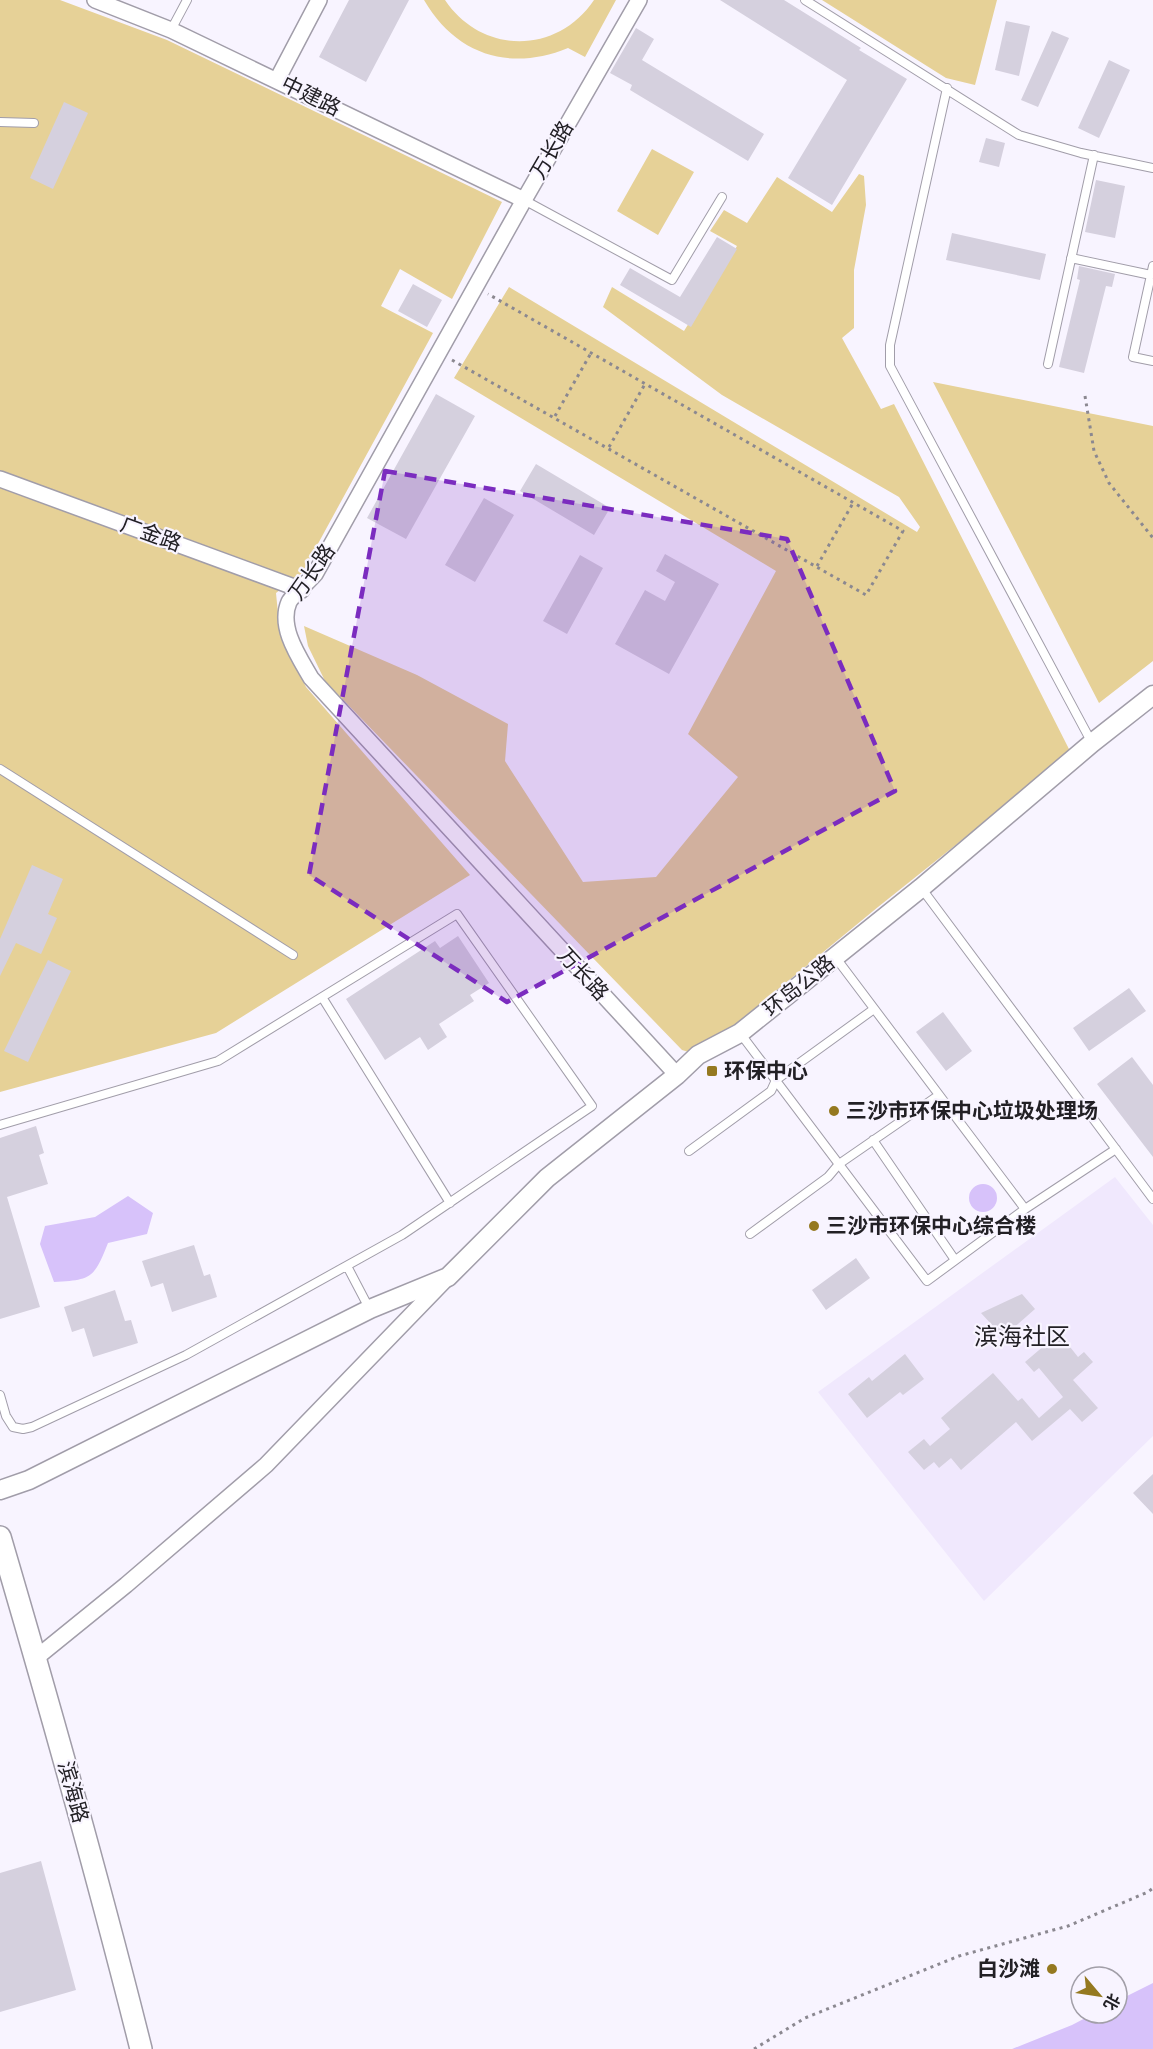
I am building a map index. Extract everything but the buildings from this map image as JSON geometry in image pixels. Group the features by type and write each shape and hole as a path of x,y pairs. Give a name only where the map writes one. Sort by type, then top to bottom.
{"main road":[{"name":"滨海路","path":"0,1537 111,1928 141,2049"}],"street":[{"name":"中建路","path":"95,0 171,30 524,200"},
{"path":"277,80 319,0"},
{"name":"万长路","path":"639,0 524,200 315,574 290,600 285,616 291,642 311,678 677,1075"},
{"name":"广金路","path":"0,478 302,590"},
{"name":"环岛公路","path":"448,1277 547,1178 677,1075 698,1055 740,1033 921,888 1092,743 1153,695"},
{"path":"0,1491 30,1480 370,1309 448,1277"},
{"path":"36,1658 126,1585 266,1465 448,1277"}],"lane":[{"path":"171,30 187,0"},
{"path":"805,0 1019,135 1153,168"},
{"path":"947,88 890,345 890,366 1092,743"},
{"path":"0,122 34,123"},
{"path":"1048,364 1094,155"},
{"path":"524,200 672,280 722,197"},
{"path":"1071,258 1151,275"},
{"path":"1153,266 1133,357 1153,362"},
{"path":"0,769 293,955"},
{"path":"921,888 1153,1199"},
{"path":"0,1125 218,1061 457,914 592,1106 402,1235 186,1355 32,1427 23,1429 13,1426 6,1416 0,1395"},
{"path":"835,957 1024,1209"},
{"path":"322,997 450,1203"},
{"path":"689,1151 771,1091 776,1080 874,1009"},
{"path":"740,1033 927,1281 1024,1209 1116,1149"},
{"path":"750,1234 828,1177 839,1164 939,1095"},
{"path":"873,1140 955,1260"},
{"path":"346,1266 370,1309"}],"path":[{"path":"439,353 867,596 903,531 476,287"},
{"path":"554,417 591,353"},
{"path":"608,448 645,384"},
{"path":"1085,396 1095,451 1109,483 1153,538"},
{"path":"816,567 853,503"},
{"path":"754,2049 816,2013 959,1956 1068,1926 1153,1888"}],"highlighted area":[{"path":"385,471 787,539 895,791 507,1002 309,875"}],"shaded area":[{"path":"0,0 60,0 167,40 502,202 452,299 400,269 381,306 433,333 302,573 276,593 280,634 306,687 470,875 216,1033 0,1092"},
{"path":"424,0 445,0 461,18 479,31 499,39 520,41 540,39 560,31 578,18 594,0 616,0 585,57 568,48 546,55 505,58 486,54 468,46 437,19"},
{"path":"822,0 997,0 975,85 946,78"},
{"path":"652,149 694,172 658,235 617,211"},
{"path":"859,174 864,176 866,205 854,270 854,328 842,338 881,409 894,404 1071,753 698,1055 682,1050 325,681 308,646 304,626 417,675 508,724 505,761 583,882 656,877 738,777 688,734 776,571 454,378 509,287 917,532 920,527 899,497 722,395 603,307 612,287 684,331 737,246 710,231 724,210 747,223 777,177 832,212"},
{"path":"933,382 1153,426 1153,661 1099,703"},
{"path":"1115,1177 1153,1225 1153,1436 984,1601 818,1392"},
{"path":"983,1184 993,1188 997,1198 993,1208 983,1212 973,1208 969,1198 973,1188"},
{"path":"128,1196 153,1213 147,1234 108,1243 99,1264 90,1275 76,1280 54,1282 40,1244 45,1226 95,1217"},
{"path":"1153,1983 1153,2049 1012,2049 1072,2025 1129,2025 1129,1995"}],"place":[{"name":"环保中心","path":"712,1071"},
{"name":"三沙市环保中心垃圾处理场","path":"834,1111"},
{"name":"三沙市环保中心综合楼","path":"814,1226"},
{"name":"白沙滩","path":"1052,1969"}],"district":[{"name":"滨海社区","path":"1022,1337"}]}
